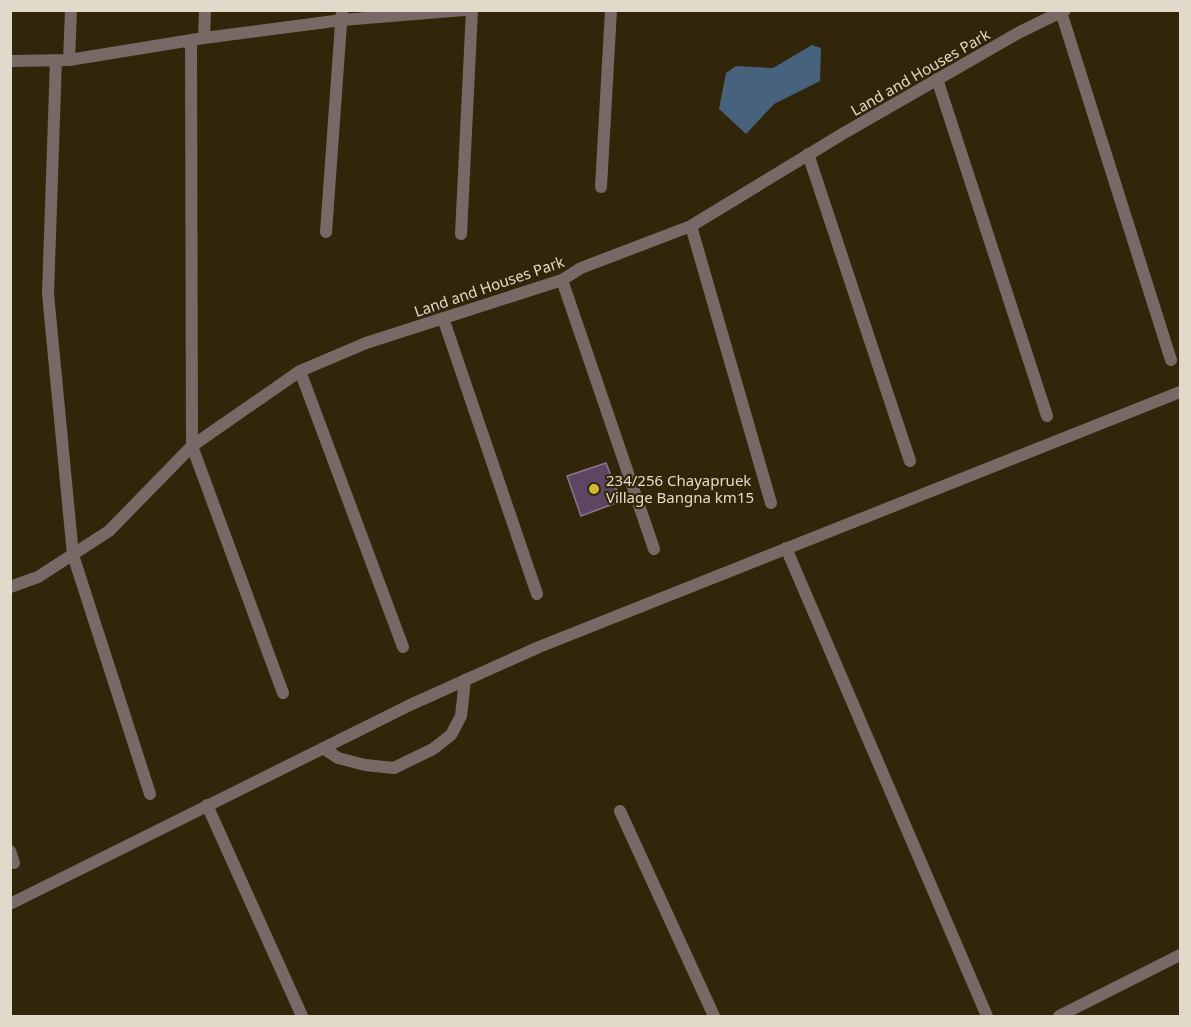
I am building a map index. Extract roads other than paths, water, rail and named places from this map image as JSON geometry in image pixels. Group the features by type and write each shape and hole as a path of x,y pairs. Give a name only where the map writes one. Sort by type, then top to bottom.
{"street":[{"path":"71,10 63,60 48,294 73,555 150,794"},
{"path":"205,10 198,39 192,446 283,693"},
{"path":"10,61 63,60 342,15 464,10"},
{"path":"461,234 472,10"},
{"path":"601,187 611,10"},
{"path":"1063,11 1171,360"},
{"name":"Land and Houses Park","path":"10,586 38,577 109,531 192,446 300,371 366,343 562,280 581,268 691,226 808,154 1020,32 1063,11"},
{"path":"326,232 342,15"},
{"path":"938,80 1047,416"},
{"path":"808,154 910,461"},
{"path":"691,226 771,503"},
{"path":"562,280 654,549"},
{"path":"443,318 537,594"},
{"path":"300,371 403,647"},
{"path":"10,904 323,748 539,647 1180,392"},
{"path":"786,548 987,1017"},
{"path":"323,748 338,758 365,765 394,768 433,749 451,735 461,716 465,680"},
{"path":"207,805 302,1017"},
{"path":"620,811 714,1017"},
{"path":"10,851 14,863"},
{"path":"1059,1017 1180,955"}],"water":[{"path":"812,45 821,48 820,81 774,104 746,134 719,109 726,73 736,66 773,68"}],"place":[{"name":"234/256 Chayapruek Village Bangna km15","path":"594,489"}]}
